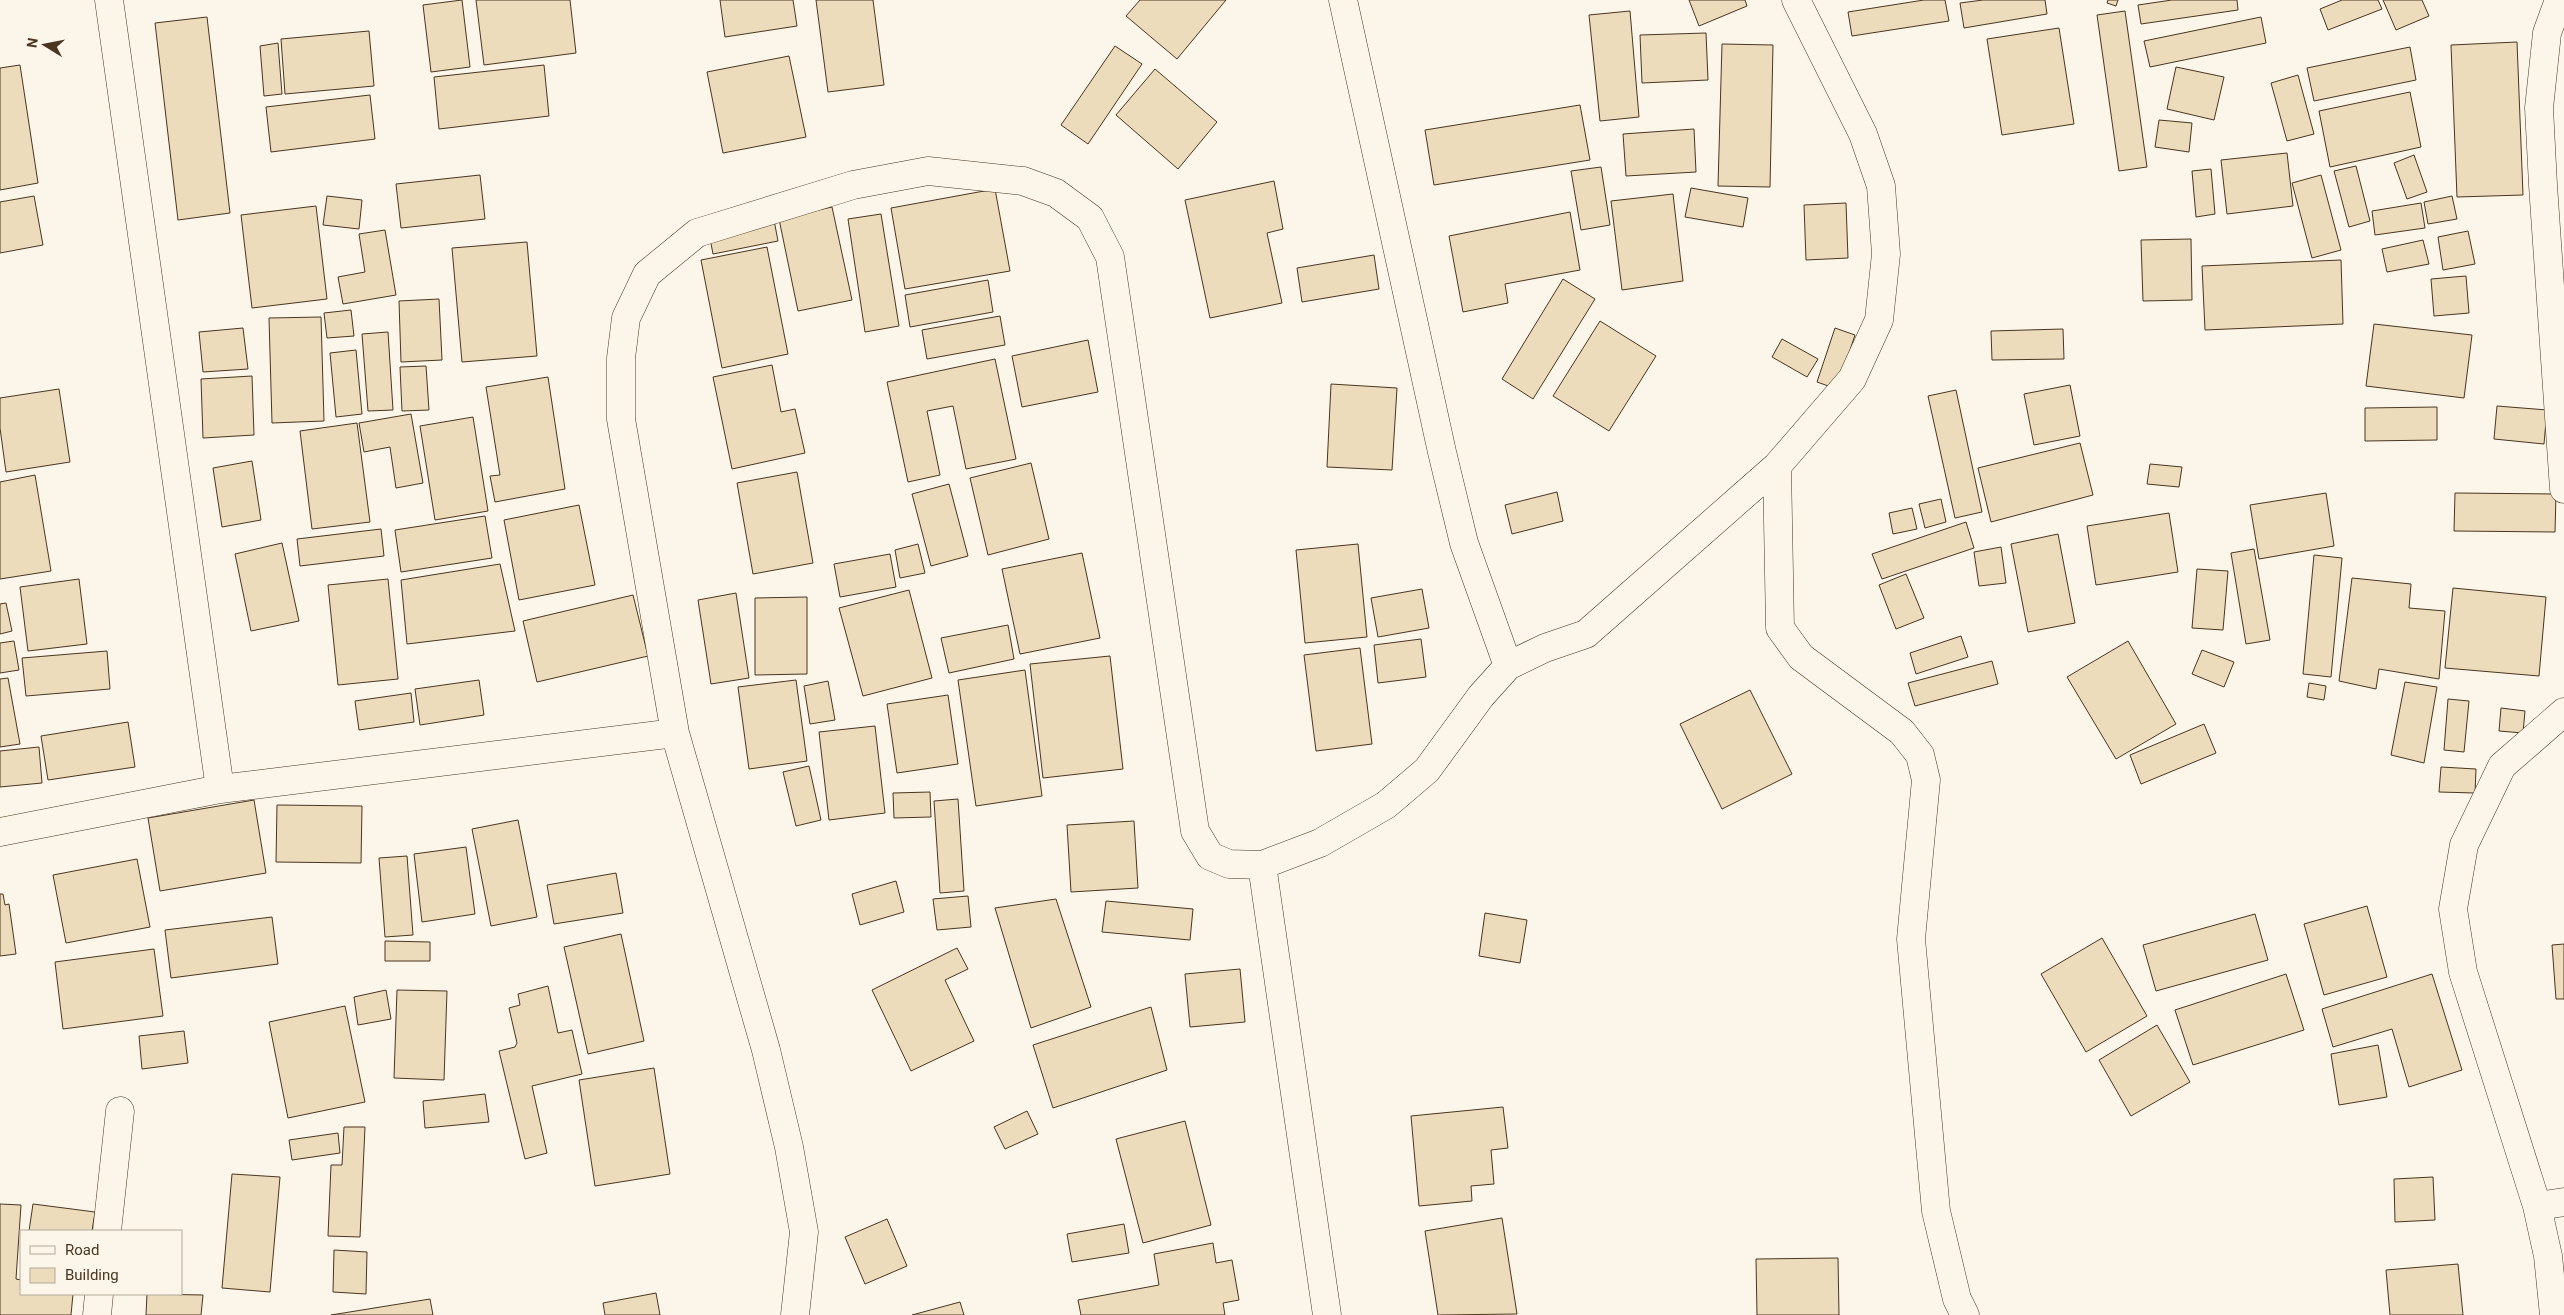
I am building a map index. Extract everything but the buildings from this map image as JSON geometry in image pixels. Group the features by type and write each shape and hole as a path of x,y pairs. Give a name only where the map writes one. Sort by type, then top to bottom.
{"street":[{"path":"109,0 220,789"},
{"path":"1343,0 1442,452 1464,543 1508,666"},
{"path":"794,1315 804,1232 789,1147 766,1050 674,733 621,419 621,358 626,318 647,274 696,233 852,185 928,171 1023,181 1056,193 1090,218 1110,257 1195,831 1210,856 1229,864 1262,865 1320,843 1386,805 1428,770 1481,696 1508,666 1546,648 1586,634 1777,466 1852,379 1879,320 1886,254 1881,186 1863,134 1796,0"},
{"path":"2559,0 2547,33 2539,108 2542,185 2564,489"},
{"path":"1777,466 1780,628 1801,656 1902,732 1920,755 1926,780 1911,939 1936,1212 1957,1299 1965,1315"},
{"path":"2554,1315 2548,1256 2537,1206 2463,972 2453,909 2464,845 2502,766 2564,712"},
{"path":"0,832 220,789 674,733"},
{"path":"1262,865 1328,1315"},
{"path":"107,1230 120,1111"},
{"path":"2537,1206 2564,1202"},
{"path":"97,1315 100,1295"}]}
